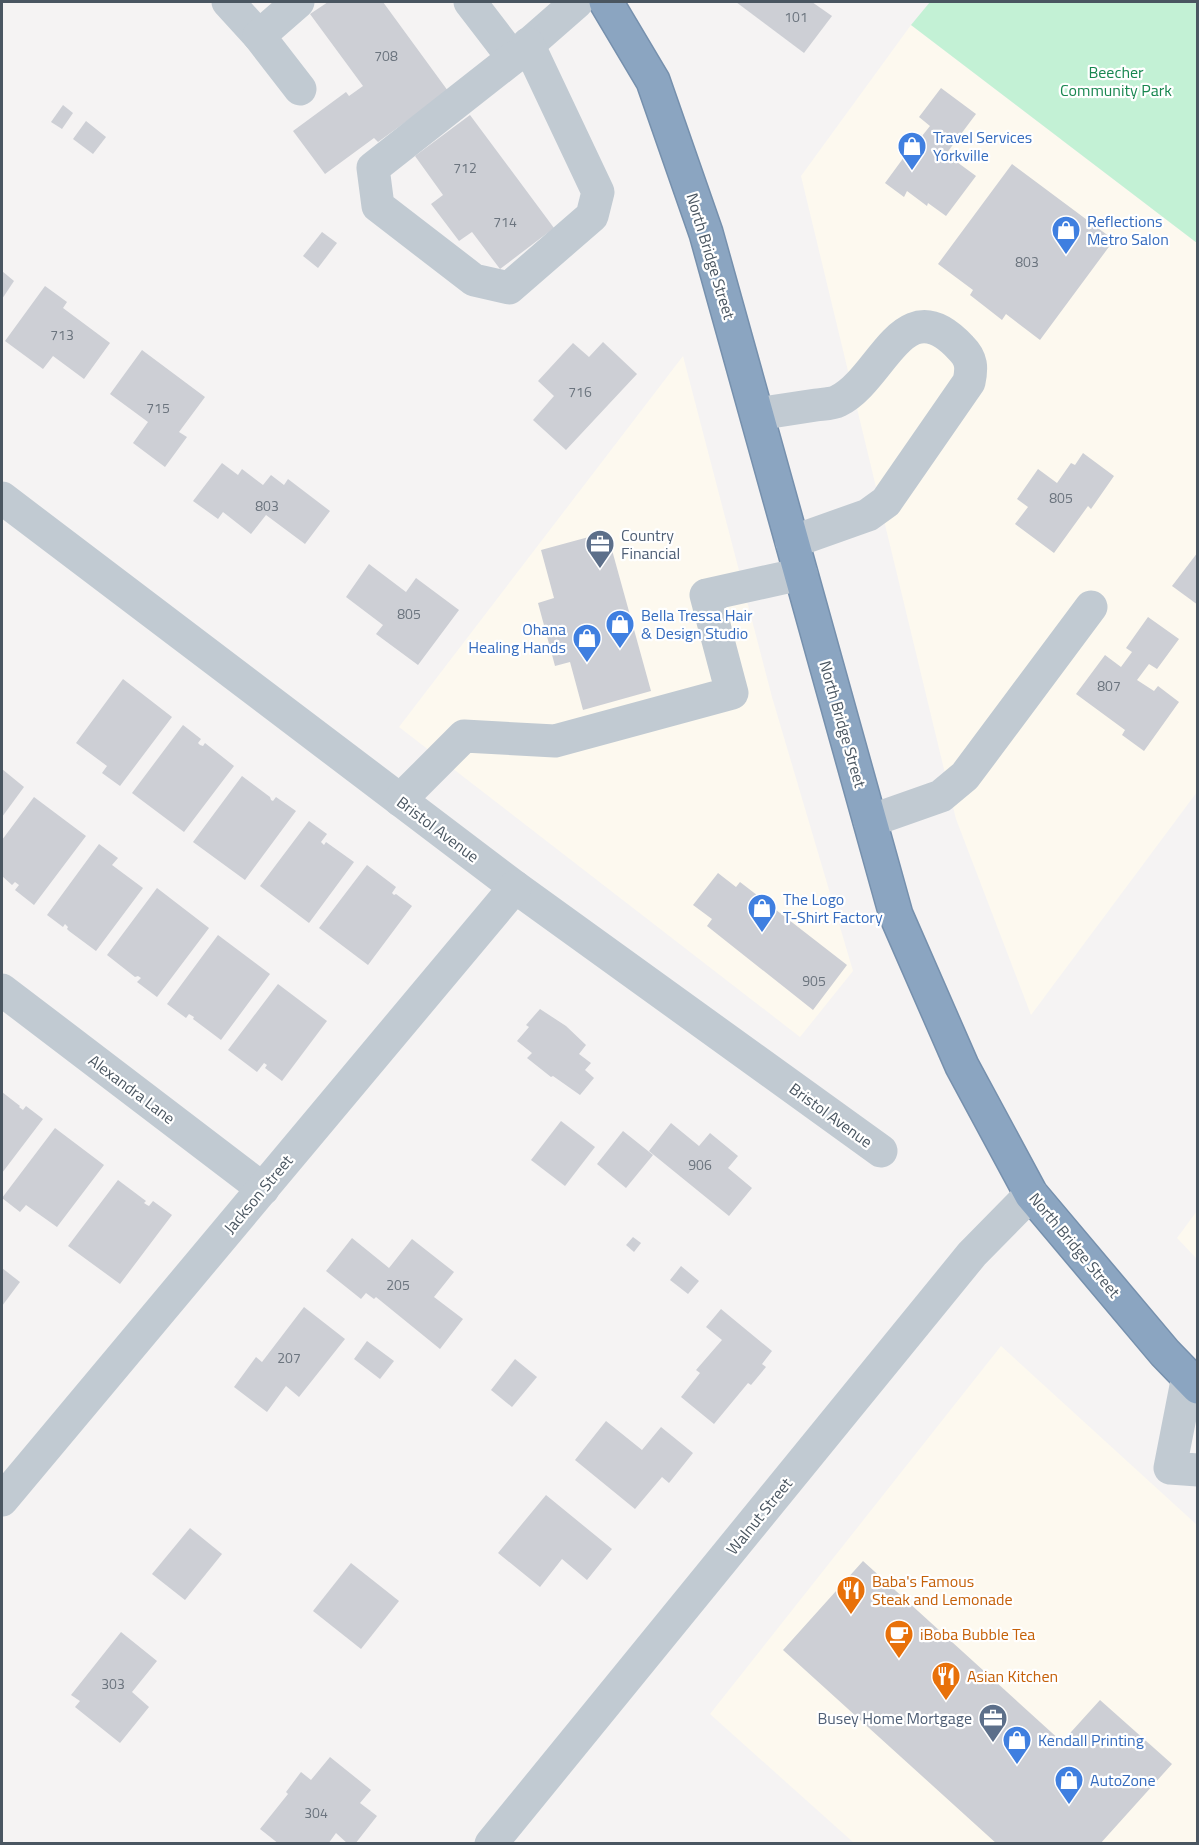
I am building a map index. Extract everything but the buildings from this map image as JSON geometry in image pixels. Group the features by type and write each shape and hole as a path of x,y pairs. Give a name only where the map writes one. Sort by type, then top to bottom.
{"highway":[{"name":"North Bridge Street","path":"606,2 653,81 706,234 896,915 962,1066 1031,1194 1192,1382"}],"street":[{"path":"228,2 259,36 300,89"},
{"path":"259,36 298,2"},
{"path":"470,2 521,51 598,192 592,216 509,288 474,280 378,206 373,168 521,51 577,2"},
{"path":"757,414 837,402 855,390 900,336 916,327 932,327 950,336 964,351 972,368 969,382 886,502 868,514 792,542"},
{"name":"Bristol Avenue","path":"2,498 515,887 881,1151"},
{"path":"400,800 464,736 555,741 732,693 706,595 801,574"},
{"path":"870,820 941,796 965,776 1091,607"},
{"name":"Jackson Street","path":"3,1497 515,887"},
{"name":"Alexandra Lane","path":"2,990 262,1189"},
{"name":"Walnut Street","path":"491,1844 972,1254 1031,1194"},
{"path":"1192,1382 1170,1468 1197,1470"}],"shaded area":[{"path":"911,25 1197,243 1197,792 1031,1015 956,819 801,176"},
{"path":"683,356 772,697 853,971 800,1037 399,727"},
{"path":"1197,1211 1197,1259 1177,1238"},
{"path":"1001,1346 1197,1525 1197,1843 854,1843 710,1714"}],"green space":[{"name":"Beecher Community Park","path":"930,2 1197,2 1197,243 911,25"}],"place":[{"name":"Travel Services Yorkville","path":"912,172"},
{"name":"Reflections Metro Salon","path":"1066,256"},
{"name":"Country Financial","path":"600,570"},
{"name":"Bella Tressa Hair & Design Studio","path":"620,650"},
{"name":"Ohana Healing Hands","path":"587,664"},
{"name":"The Logo T-Shirt Factory","path":"762,934"},
{"name":"Baba's Famous Steak and Lemonade","path":"851,1616"},
{"name":"iBoba Bubble Tea","path":"899,1660"},
{"name":"Asian Kitchen","path":"946,1702"},
{"name":"Busey Home Mortgage","path":"993,1744"},
{"name":"Kendall Printing","path":"1017,1766"},
{"name":"AutoZone","path":"1069,1806"}]}
